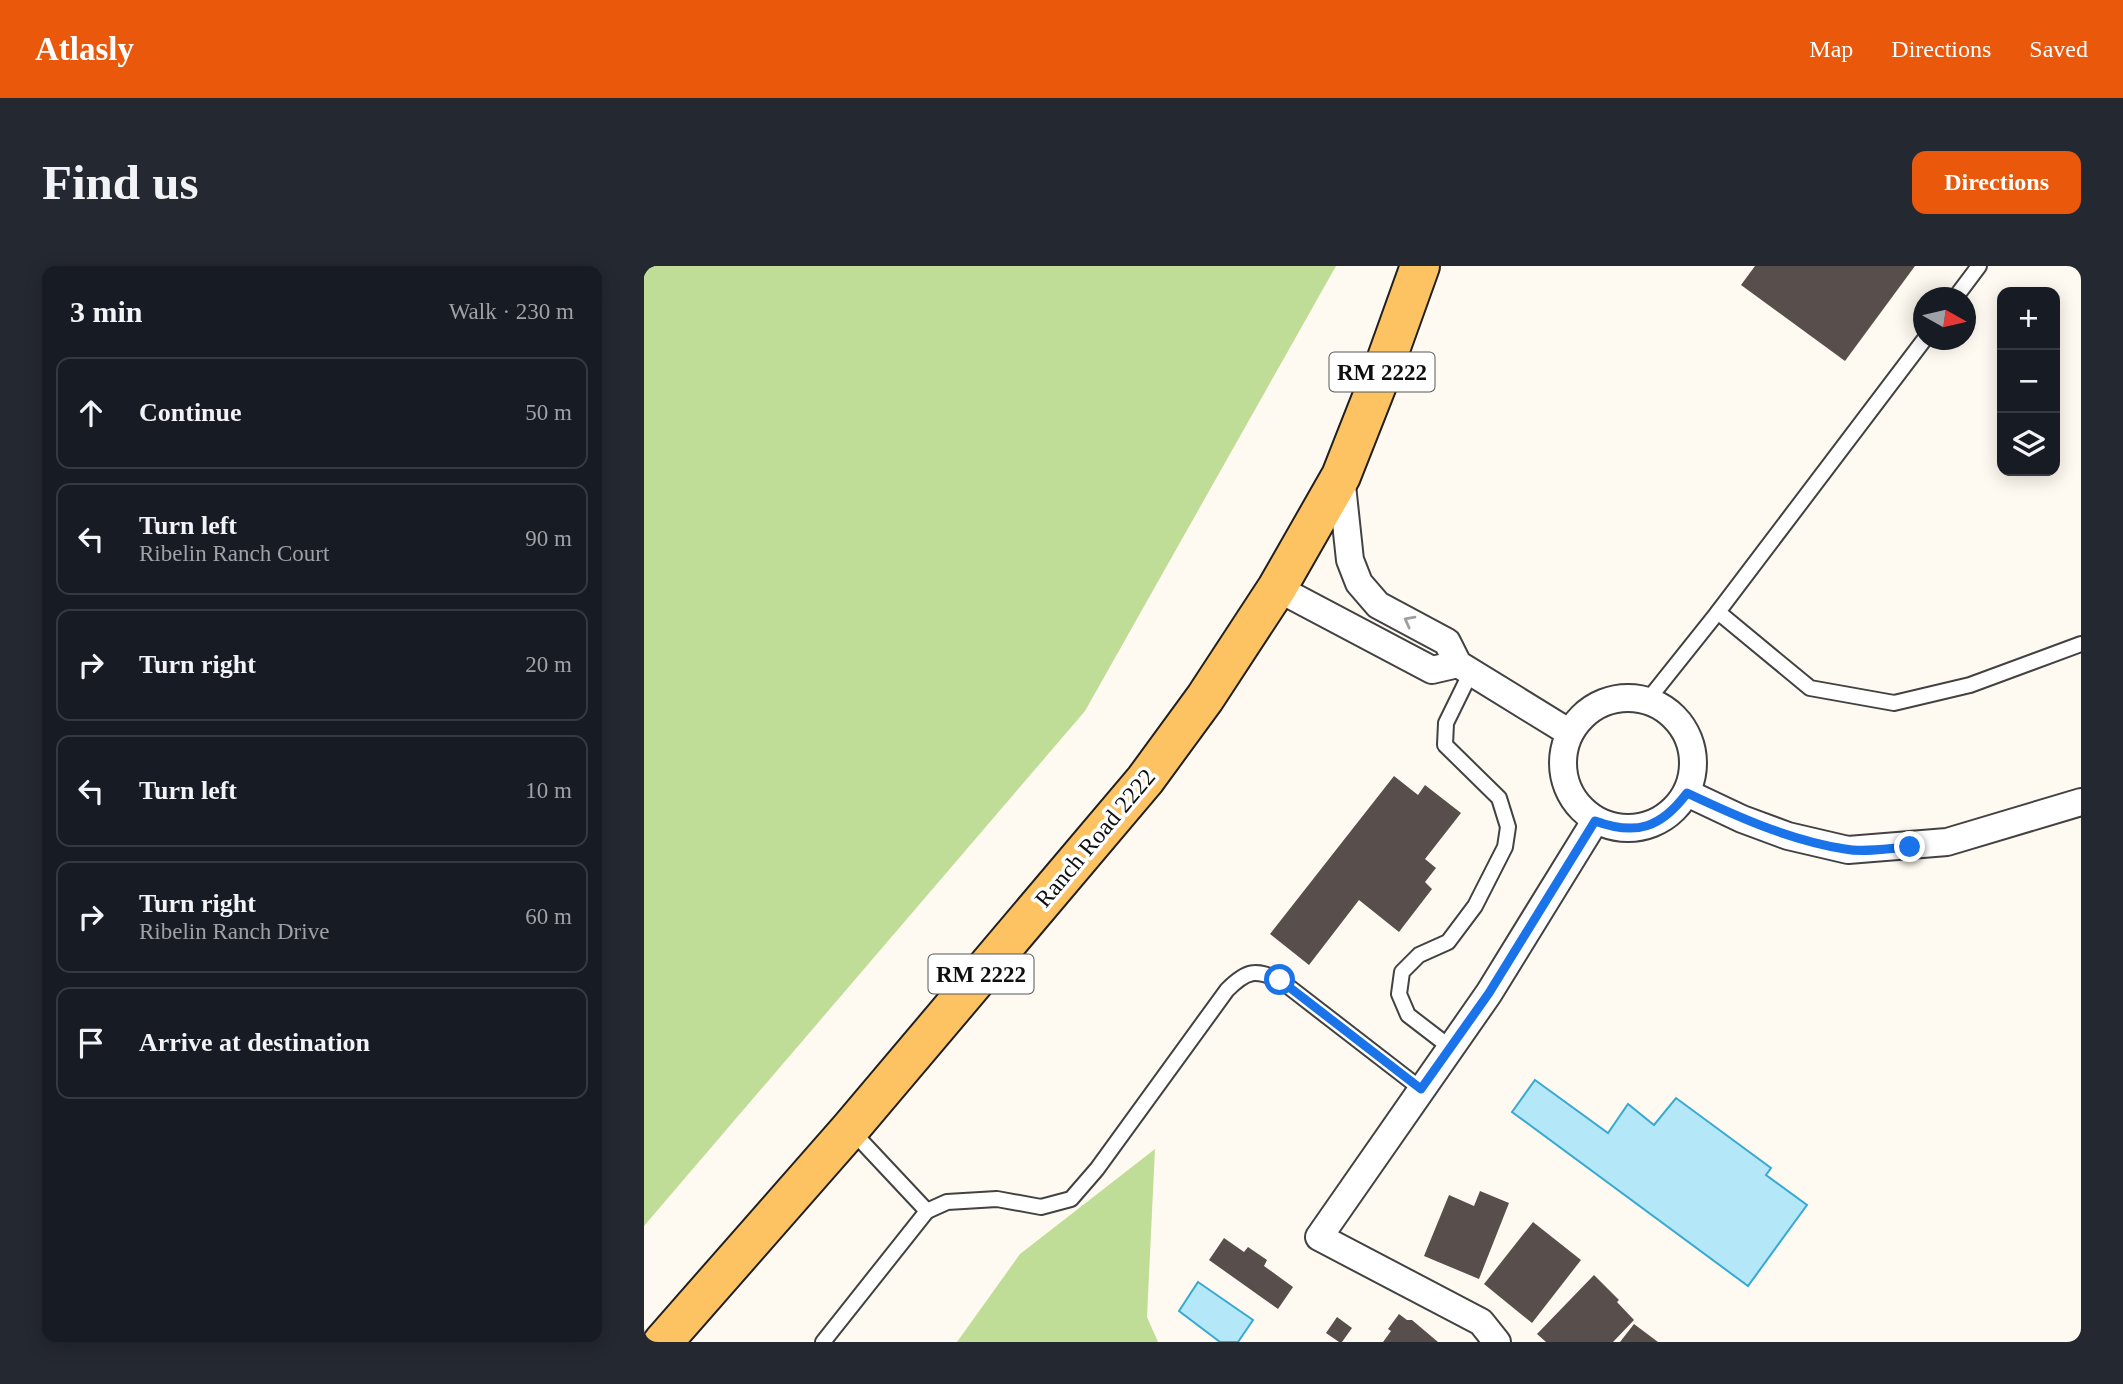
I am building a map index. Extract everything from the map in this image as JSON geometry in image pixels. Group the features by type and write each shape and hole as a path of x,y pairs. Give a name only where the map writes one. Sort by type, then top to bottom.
{"main road":[{"name":"Ranch Road 2222","path":"663,1342 850,1129 1145,780 1205,698 1277,588 1341,476 1420,266"}],"street":[{"path":"1341,476 1350,560 1359,583 1378,605 1447,642 1464,668 1570,733"},
{"path":"1277,588 1432,670 1464,668"},
{"path":"1634,697 1647,701 1658,704 1679,720 1691,743 1694,768 1687,793 1675,810 1657,823 1637,829 1615,828 1595,821 1576,804 1565,782 1563,757 1570,733 1586,713 1608,700 1634,697"},
{"path":"1687,793 1777,832 1848,850 1947,842 2081,802"},
{"path":"1497,1342 1480,1322 1319,1237 1489,993 1595,821"}],"lane":[{"path":"1963,287 1979,266"},
{"path":"1647,701 1718,612 1916,350"},
{"path":"1718,612 1810,688 1894,703 1970,685 2081,644"},
{"path":"1451,1048 1408,1015 1399,994 1402,972 1419,955 1448,942 1475,906 1505,847 1508,827 1499,798 1445,745 1446,723 1464,668"},
{"path":"823,1342 927,1211 947,1202 997,1199 1041,1207 1071,1199 1097,1169 1227,990 1239,978 1252,972 1265,973 1280,980 1421,1089"},
{"path":"850,1129 927,1211"}],"green space":[{"path":"644,266 1336,266 1085,711 644,1226"},
{"path":"1155,1149 1147,1317 1158,1342 957,1342 1020,1254"}],"water":[{"path":"1535,1080 1608,1133 1628,1104 1654,1125 1676,1098 1771,1168 1766,1175 1807,1205 1748,1286 1512,1112"},
{"path":"1198,1282 1253,1320 1238,1342 1220,1342 1179,1311"}],"building":[{"path":"1755,266 1915,266 1845,361 1741,285"},
{"path":"1394,776 1418,795 1425,785 1461,813 1425,859 1436,868 1425,882 1432,889 1399,932 1359,900 1309,965 1270,934"},
{"path":"1480,1191 1509,1203 1479,1279 1424,1256 1449,1195 1474,1206"},
{"path":"1533,1222 1581,1260 1532,1323 1484,1284"},
{"path":"1224,1238 1244,1252 1248,1247 1267,1260 1264,1266 1293,1287 1278,1309 1209,1260"},
{"path":"1594,1275 1634,1320 1613,1342 1546,1342 1537,1334"},
{"path":"1399,1314 1412,1320 1438,1342 1383,1342 1391,1331 1388,1329"},
{"path":"1337,1317 1352,1328 1342,1342 1326,1333"},
{"path":"1634,1324 1658,1342 1620,1342"}],"route":[{"path":"1280,980 1421,1089 1489,993 1595,821 1615,828 1637,829 1657,823 1675,810 1687,793 1742,819 1788,836 1848,850 1910,847"}]}
